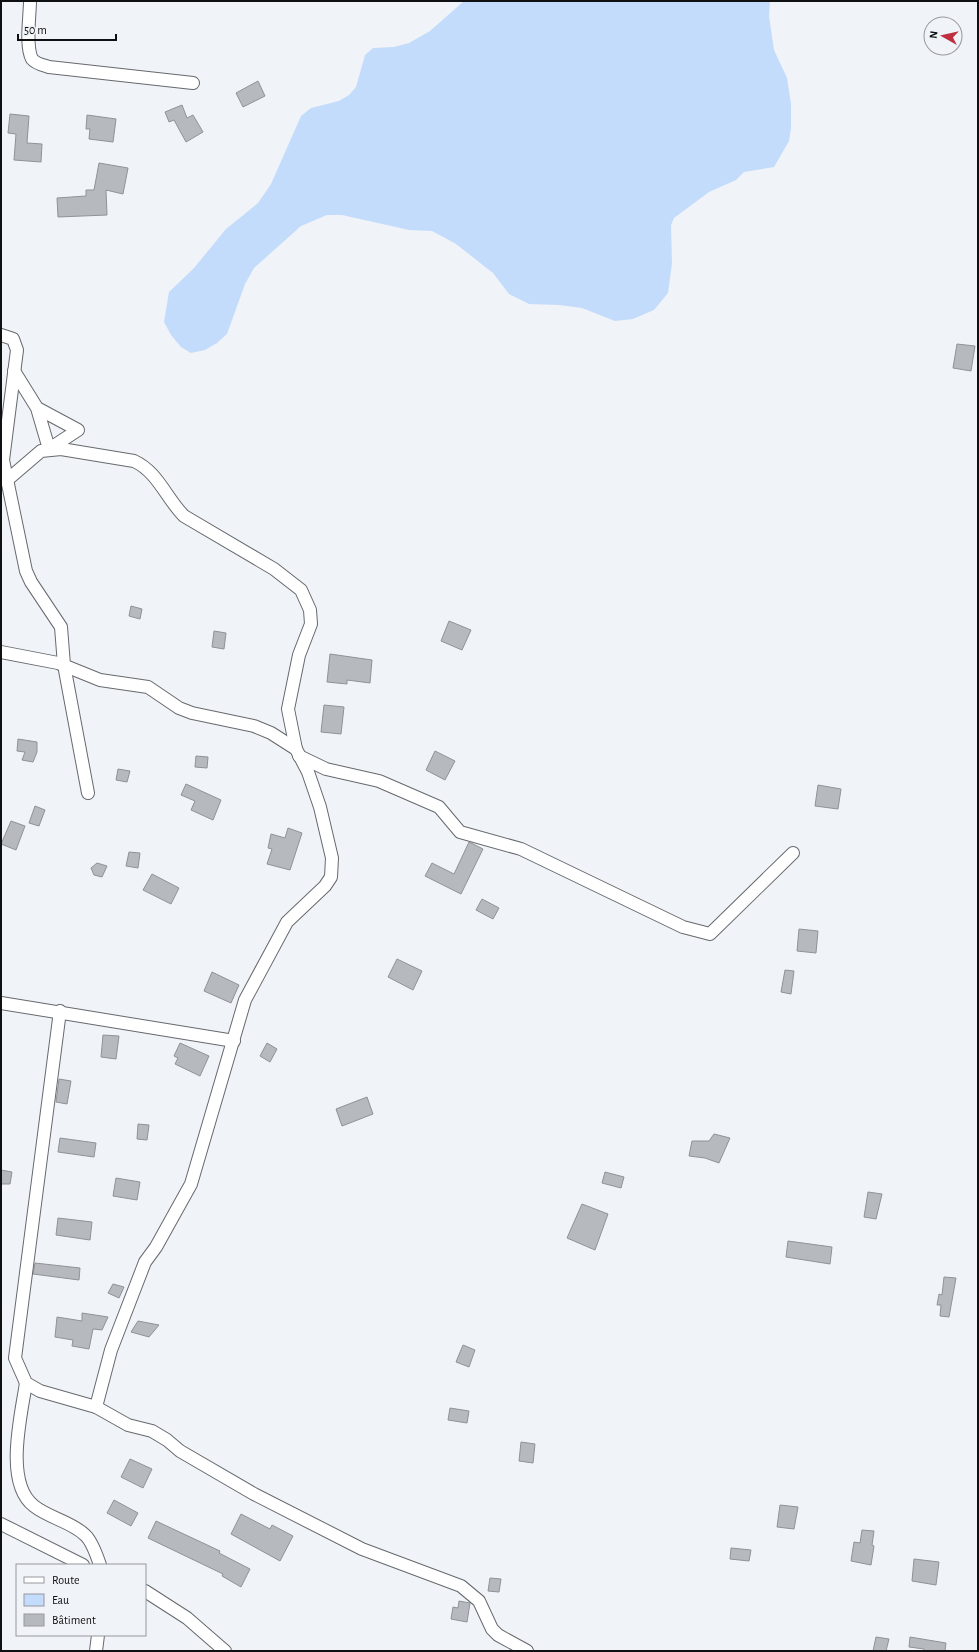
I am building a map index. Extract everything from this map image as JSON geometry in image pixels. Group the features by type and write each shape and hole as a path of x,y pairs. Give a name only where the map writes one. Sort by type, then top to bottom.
{"street":[{"path":"30,1 28,38 30,54 33,60 38,64 49,67 192,83"},
{"path":"1,335 15,342 17,350 4,444 3,460 6,481 26,571 31,582 61,627 64,665 88,794"},
{"path":"14,371 37,408 49,449"},
{"path":"37,408 78,430 49,449"},
{"path":"6,481 41,451 49,449 61,449 126,458 145,466 157,479 174,505 184,516 274,569 301,590 310,610 312,624 299,655 288,709 298,753 308,772 320,807 332,858 331,877 325,886 286,922 245,1000 191,1184 156,1247 145,1262 111,1350 96,1407"},
{"path":"1,652 64,665 100,680 148,687 179,708 208,718 254,726 271,733 298,753 326,769 386,784 439,808 460,832 521,849 683,927 710,934 793,853"},
{"path":"1,1003 60,1011 234,1041"},
{"path":"60,1011 15,1358 26,1383 16,1446 18,1472 25,1497 34,1506 86,1535 100,1564"},
{"path":"26,1383 40,1391 96,1407 128,1425 152,1431 167,1440 180,1451 254,1494 362,1549 390,1561 428,1573 461,1586 479,1600 492,1629 498,1635 526,1651"},
{"path":"1,1524 81,1564"},
{"path":"146,1592 186,1618 225,1651"},
{"path":"96,1651 98,1636"}],"water":[{"path":"464,1 770,1 769,16 774,50 787,78 791,104 791,128 789,141 774,167 744,172 736,180 709,192 674,218 671,225 672,263 668,293 654,310 633,319 615,321 582,308 559,305 529,304 509,294 493,273 456,244 432,231 409,230 342,215 327,215 301,226 254,268 245,284 227,334 217,343 205,350 191,353 181,347 171,335 164,322 169,292 194,268 226,229 258,203 271,184 301,116 311,108 339,101 349,95 356,87 365,55 373,48 394,47 409,43 430,31"}],"building":[{"path":"258,81 265,96 243,107 236,93"},
{"path":"182,105 187,118 193,115 203,132 186,142 174,120 169,122 165,112"},
{"path":"10,114 29,116 27,143 42,144 41,162 14,160 16,134 8,133"},
{"path":"87,115 116,119 113,142 89,139 90,129 86,129"},
{"path":"99,163 128,168 123,194 106,190 107,215 58,217 57,198 86,196 86,190 94,190"},
{"path":"957,344 975,346 971,371 953,368"},
{"path":"131,606 142,609 140,619 129,616"},
{"path":"449,621 471,630 462,650 441,641"},
{"path":"214,631 226,633 224,649 212,647"},
{"path":"330,654 372,660 370,683 347,680 347,684 327,682"},
{"path":"324,705 344,707 341,734 321,732"},
{"path":"18,739 37,742 37,752 33,762 22,760 25,752 17,751"},
{"path":"435,751 455,761 445,780 426,770"},
{"path":"196,756 208,757 207,768 195,767"},
{"path":"118,769 130,771 127,782 116,780"},
{"path":"186,784 221,800 213,820 191,810 195,801 181,795"},
{"path":"818,785 841,789 838,809 815,806"},
{"path":"35,806 45,810 39,826 29,823"},
{"path":"11,821 25,826 16,850 1,844"},
{"path":"288,828 302,833 290,870 267,864 272,849 268,848 271,834 285,838"},
{"path":"469,842 483,849 461,894 425,876 432,863 454,874"},
{"path":"129,852 140,853 138,868 126,866"},
{"path":"97,863 107,866 102,877 94,875 91,868"},
{"path":"152,874 179,888 171,904 143,890"},
{"path":"482,899 499,908 493,919 476,910"},
{"path":"799,929 818,931 816,953 797,951"},
{"path":"397,959 422,971 413,990 388,977"},
{"path":"785,970 794,971 791,994 781,992"},
{"path":"212,972 239,985 231,1003 204,991"},
{"path":"103,1035 119,1036 116,1059 101,1057"},
{"path":"180,1043 209,1056 200,1076 175,1064 178,1058 174,1056"},
{"path":"267,1043 277,1049 270,1062 260,1056"},
{"path":"59,1079 71,1081 67,1104 56,1102"},
{"path":"367,1097 373,1114 342,1126 336,1109"},
{"path":"138,1124 149,1125 147,1140 137,1139"},
{"path":"714,1134 730,1138 719,1163 705,1158 689,1156 692,1141 709,1141"},
{"path":"60,1138 96,1143 94,1157 58,1152"},
{"path":"1,1170 12,1172 10,1184 1,1184"},
{"path":"605,1172 624,1177 621,1188 602,1183"},
{"path":"116,1178 140,1182 137,1200 113,1196"},
{"path":"868,1192 882,1194 876,1219 864,1217"},
{"path":"582,1204 608,1214 595,1250 567,1238"},
{"path":"58,1218 92,1222 90,1240 56,1235"},
{"path":"788,1241 832,1247 830,1264 786,1257"},
{"path":"35,1263 80,1268 79,1280 33,1274"},
{"path":"944,1277 956,1278 949,1317 940,1316 941,1305 937,1305 939,1294 942,1295"},
{"path":"113,1284 124,1287 119,1298 108,1293"},
{"path":"82,1313 108,1317 102,1330 93,1329 89,1349 72,1346 73,1340 55,1337 57,1317 82,1321"},
{"path":"138,1321 159,1325 149,1337 131,1332"},
{"path":"463,1345 475,1350 469,1367 456,1362"},
{"path":"450,1408 469,1411 467,1423 448,1420"},
{"path":"521,1442 535,1444 533,1463 519,1461"},
{"path":"130,1459 152,1469 143,1488 121,1477"},
{"path":"114,1500 138,1513 131,1526 107,1513"},
{"path":"780,1505 798,1507 794,1529 777,1527"},
{"path":"241,1514 270,1529 272,1525 293,1536 280,1561 231,1534"},
{"path":"156,1521 220,1551 219,1553 250,1569 241,1587 222,1576 223,1574 148,1538"},
{"path":"862,1530 874,1531 872,1545 874,1546 871,1565 851,1561 854,1542 860,1543"},
{"path":"731,1548 751,1550 749,1561 730,1559"},
{"path":"914,1559 939,1562 936,1585 912,1581"},
{"path":"490,1578 501,1579 499,1592 488,1591"},
{"path":"459,1601 470,1603 467,1622 451,1619 453,1607 458,1608"},
{"path":"876,1637 889,1639 886,1651 873,1651"},
{"path":"910,1637 946,1643 945,1651 924,1651 924,1649 909,1647"}]}
